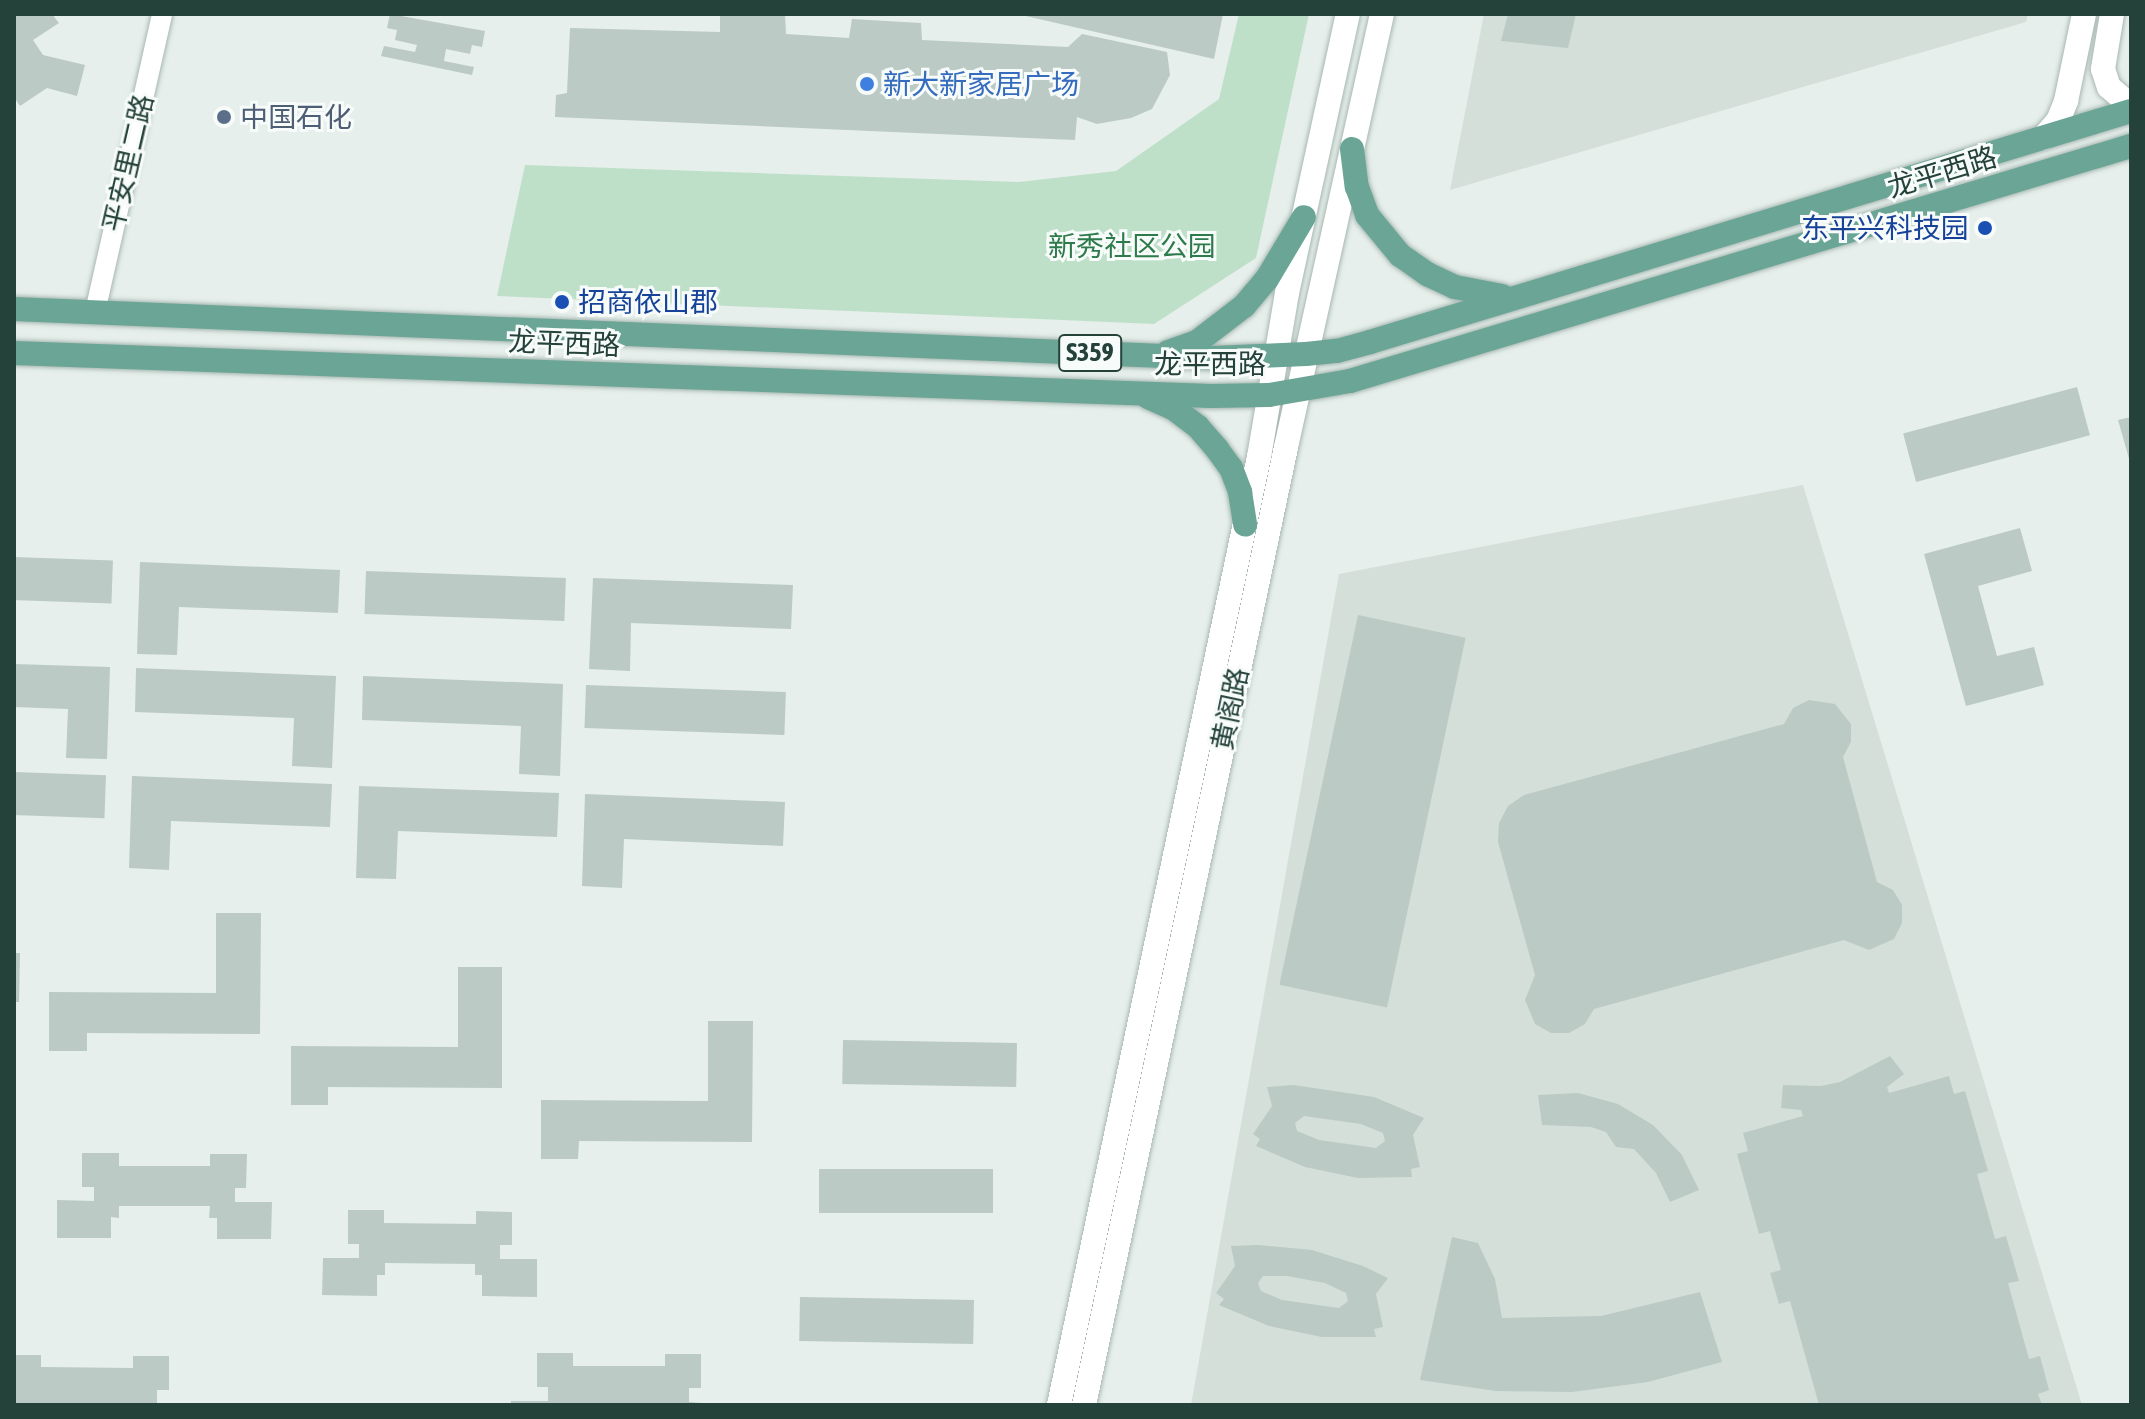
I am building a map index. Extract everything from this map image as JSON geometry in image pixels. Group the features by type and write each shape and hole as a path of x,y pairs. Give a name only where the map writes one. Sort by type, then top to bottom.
{"main road":[{"name":"黄阁路","path":"1059,1405 1245,525 1304,217 1348,14"},
{"name":"黄阁路","path":"1084,1405 1306,354 1382,14"},
{"path":"2043,138 2058,121 2066,101 2084,14"},
{"path":"2112,14 2103,69 2109,87 2131,109"},
{"name":"龙平西路","path":"14,309 1159,356 1306,354 1337,351 2131,109"},
{"name":"龙平西路","path":"14,353 923,386 1269,395 1350,381 2131,146"},
{"path":"1352,149 1357,187 1367,215 1400,255 1455,287 1484,295 1517,296"},
{"path":"1159,356 1197,342 1244,306 1286,251 1304,217"},
{"path":"200,360 202,317"},
{"path":"923,386 924,346"},
{"path":"1138,393 1173,408 1198,427 1217,449 1231,468 1240,492 1245,525"}],"street":[{"name":"平安里二路","path":"95,312 162,14"}],"shaded area":[{"path":"1484,14 2028,14 2026,22 1450,190"},
{"path":"1803,485 2082,1405 1191,1405 1339,574"}],"green space":[{"name":"新秀社区公园","path":"1239,14 1309,14 1256,258 1154,324 497,296 525,165 1019,182 1116,171 1219,99"}],"building":[{"path":"14,14 52,14 59,23 33,40 43,55 85,65 77,96 47,88 20,106 14,97"},
{"path":"390,14 485,31 482,47 472,45 470,54 446,49 444,61 474,67 472,75 381,56 384,46 415,52 417,45 395,40 397,30 387,28"},
{"name":"新大新家居广场","path":"720,14 785,14 786,34 849,38 852,19 921,23 922,40 1068,47 1082,34 1167,52 1170,75 1152,109 1131,118 1097,124 1077,117 1075,140 555,117 556,95 567,93 570,28 720,32"},
{"path":"1017,14 1223,14 1214,59"},
{"path":"1508,14 1576,14 1568,48 1501,41"},
{"path":"2077,387 2090,435 1916,482 1903,434"},
{"path":"2131,417 2131,462 2130,462 2118,420"},
{"path":"2020,528 2032,571 1978,586 1997,656 2034,647 2044,685 1966,706 1924,554"},
{"path":"14,557 113,560 111,603 14,600"},
{"path":"140,562 340,570 338,613 179,607 177,655 137,654"},
{"path":"366,571 566,578 564,621 364,614"},
{"path":"593,578 793,585 791,629 631,623 630,671 589,669"},
{"path":"1358,615 1466,638 1387,1008 1279,985"},
{"path":"14,664 110,667 107,759 66,758 68,709 14,707"},
{"path":"136,668 336,676 332,768 292,766 294,718 135,712"},
{"path":"363,676 563,684 560,776 519,774 521,726 362,720"},
{"path":"586,685 786,692 784,735 584,728"},
{"path":"1809,700 1835,704 1851,724 1851,742 1843,757 1877,882 1893,890 1902,905 1902,923 1894,939 1869,950 1844,940 1594,1009 1585,1024 1569,1033 1551,1033 1535,1024 1525,1000 1535,975 1498,842 1499,823 1508,806 1524,795 1784,724 1793,708"},
{"path":"14,772 106,775 104,818 14,815"},
{"path":"132,776 332,784 330,827 171,821 169,870 129,868"},
{"path":"359,786 559,793 557,837 398,831 396,879 356,878"},
{"path":"585,794 785,802 783,846 624,839 622,888 582,886"},
{"path":"216,913 261,913 260,1034 87,1033 87,1051 49,1051 49,992 216,993"},
{"path":"14,953 20,953 19,1002 14,1002"},
{"path":"458,967 502,967 502,1088 328,1087 328,1105 291,1105 291,1046 458,1047"},
{"path":"708,1021 753,1021 752,1142 579,1141 578,1159 541,1159 541,1100 708,1101"},
{"path":"843,1040 1017,1043 1016,1087 842,1084"},
{"path":"1890,1056 1904,1074 1887,1087 1889,1093 1949,1076 1954,1094 1965,1091 1988,1171 1977,1174 1995,1239 2006,1236 2019,1281 2008,1283 2029,1359 2040,1356 2049,1390 2038,1394 2042,1405 1819,1405 1790,1301 1779,1304 1770,1273 1781,1270 1770,1231 1759,1234 1737,1154 1748,1151 1743,1133 1803,1116 1801,1110 1781,1108 1783,1085 1821,1086 1840,1082"},
{"path":"1294,1085 1374,1097 1424,1118 1413,1135 1420,1167 1411,1169 1412,1177 1358,1178 1305,1167 1256,1146 1260,1139 1253,1134 1272,1106 1267,1087","holes":["1304,1116 1361,1124 1383,1133 1385,1141 1376,1148 1319,1140 1297,1131 1295,1123"]},
{"path":"1578,1093 1618,1104 1653,1125 1682,1155 1699,1190 1670,1202 1656,1173 1634,1149 1616,1147 1606,1132 1591,1127 1542,1125 1538,1095"},
{"path":"82,1153 119,1153 119,1166 210,1166 210,1154 247,1154 246,1188 235,1188 235,1202 272,1202 271,1239 217,1239 217,1218 209,1218 210,1206 119,1206 119,1218 111,1217 111,1238 57,1238 57,1200 94,1201 94,1187 82,1187"},
{"path":"819,1169 993,1169 993,1213 819,1213"},
{"path":"348,1210 384,1210 384,1223 476,1224 476,1211 512,1212 512,1245 500,1245 500,1259 537,1259 537,1297 482,1296 482,1275 475,1275 475,1264 385,1263 385,1275 377,1275 377,1296 322,1295 323,1258 359,1258 359,1244 348,1244"},
{"path":"1452,1237 1478,1243 1495,1279 1502,1318 1601,1316 1700,1292 1722,1362 1648,1382 1572,1392 1496,1391 1420,1380"},
{"path":"1231,1246 1312,1250 1363,1266 1388,1278 1376,1294 1383,1327 1374,1329 1376,1337 1322,1337 1269,1326 1219,1305 1224,1299 1216,1293 1235,1266","holes":["1263,1276 1287,1276 1325,1283 1346,1293 1348,1301 1339,1308 1282,1300 1261,1291 1258,1283"]},
{"path":"800,1297 974,1300 973,1344 799,1341"},
{"path":"537,1353 573,1353 573,1366 665,1366 665,1354 701,1354 701,1388 689,1388 689,1402 726,1405 511,1405 511,1401 548,1401 548,1387 537,1387"},
{"path":"14,1355 41,1355 41,1367 133,1368 133,1356 169,1356 169,1390 157,1390 157,1405 16,1405"}],"place":[{"name":"新大新家居广场","path":"867,84"},
{"name":"中国石化","path":"224,117"},
{"name":"东平兴科技园","path":"1985,228"},
{"name":"招商依山郡","path":"562,302"}]}
